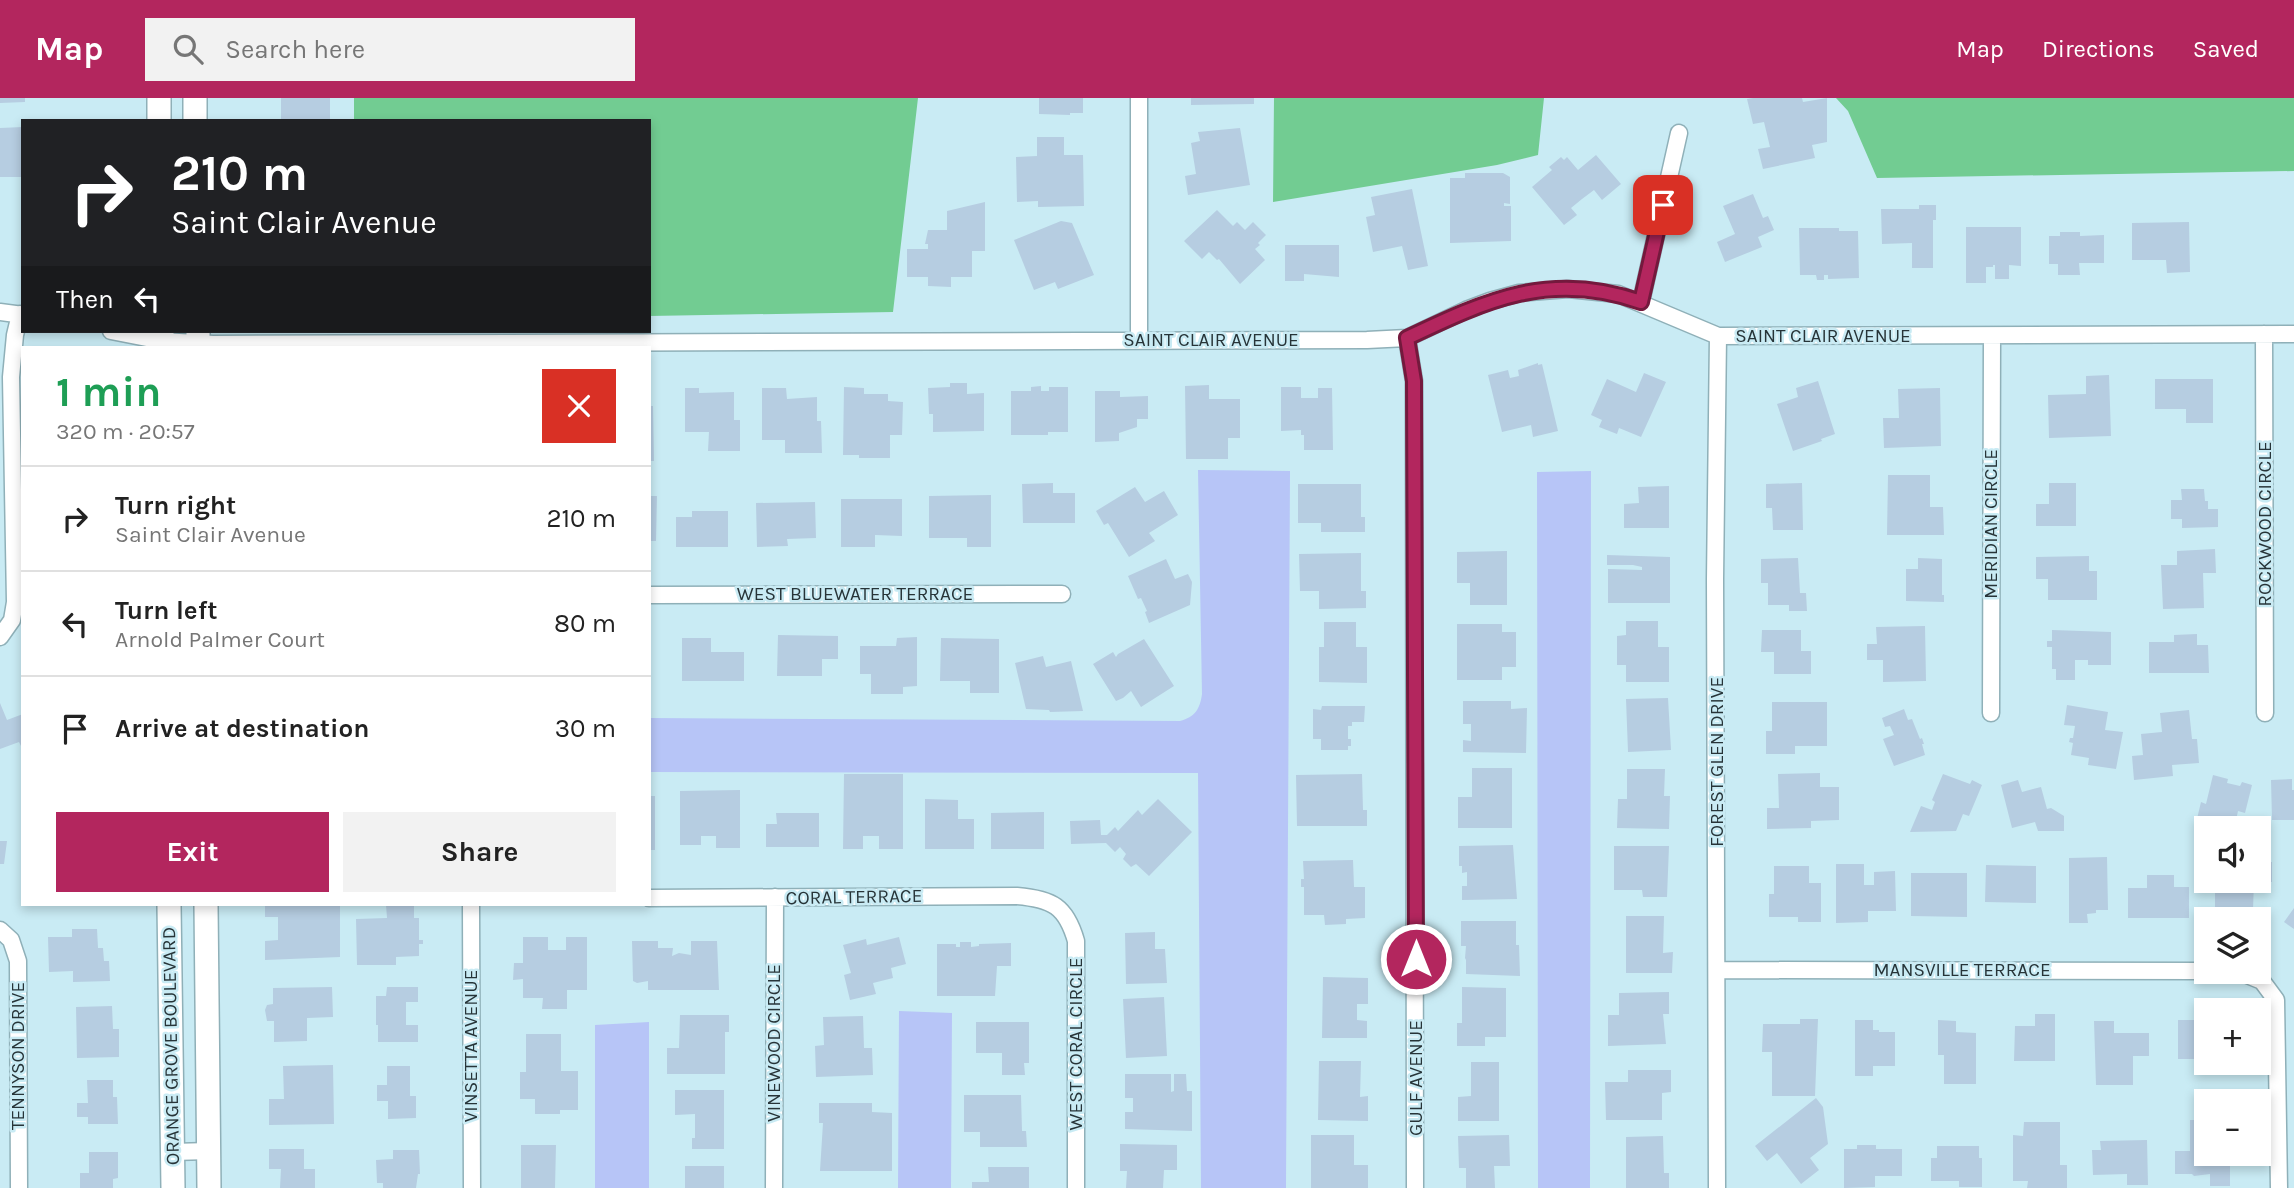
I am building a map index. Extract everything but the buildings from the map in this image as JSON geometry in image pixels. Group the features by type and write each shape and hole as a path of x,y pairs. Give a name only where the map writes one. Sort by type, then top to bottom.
{"street":[{"path":"159,98 159,119"},
{"path":"195,98 195,119"},
{"path":"1139,98 1139,340"},
{"path":"1641,302 1679,133"},
{"name":"SAINT CLAIR AVENUE","path":"122,333 162,340 474,346 1407,338 1466,310 1519,293 1592,290 1618,294 1641,302 1718,336 2294,334"},
{"path":"0,312 21,315"},
{"path":"0,637 12,620 15,602 11,377 15,335 21,318"},
{"name":"ROCKWOOD CIRCLE","path":"2264,334 2265,713"},
{"name":"FOREST GLEN DRIVE","path":"1717,1188 1715,579 1718,336"},
{"name":"MERIDIAN CIRCLE","path":"1991,713 1992,336"},
{"name":"GULF AVENUE","path":"1407,338 1414,381 1415,1188"},
{"name":"WEST BLUEWATER TERRACE","path":"651,595 1062,594"},
{"name":"CORAL TERRACE","path":"651,898 1017,896 1037,898 1057,906"},
{"name":"VINEWOOD CIRCLE","path":"774,1188 775,898"},
{"name":"ORANGE GROVE BOULEVARD","path":"169,906 173,1188"},
{"name":"ORANGE GROVE BOULEVARD","path":"206,906 209,1188"},
{"name":"VINSETTA AVENUE","path":"471,906 472,1188"},
{"name":"WEST CORAL CIRCLE","path":"1057,906 1070,922 1076,941 1076,1188"},
{"name":"TENNYSON DRIVE","path":"0,930 10,940 18,961 19,1188"},
{"name":"MANSVILLE TERRACE","path":"1717,970 2194,971"},
{"name":"MANSVILLE TERRACE","path":"2264,984 2276,1000 2279,1188"},
{"path":"173,1152 209,1151"}],"green space":[{"path":"354,98 918,98 893,312 651,316 651,119 354,119"},
{"path":"1274,98 1544,98 1538,155 1497,165 1273,202"},
{"path":"1836,98 2294,98 2294,171 1877,178 1848,111"}],"water":[{"path":"1198,470 1290,471 1286,1188 1201,1188 1198,773 651,772 651,718 1180,721 1193,715 1200,704"},
{"path":"1591,471 1590,1188 1538,1188 1537,472"},
{"path":"899,1011 952,1013 951,1188 898,1188"},
{"path":"649,1022 649,1188 595,1188 595,1025"}],"route":[{"path":"1416,959 1414,381 1407,338 1466,310 1519,293 1592,290 1618,294 1641,302 1663,205"}]}
